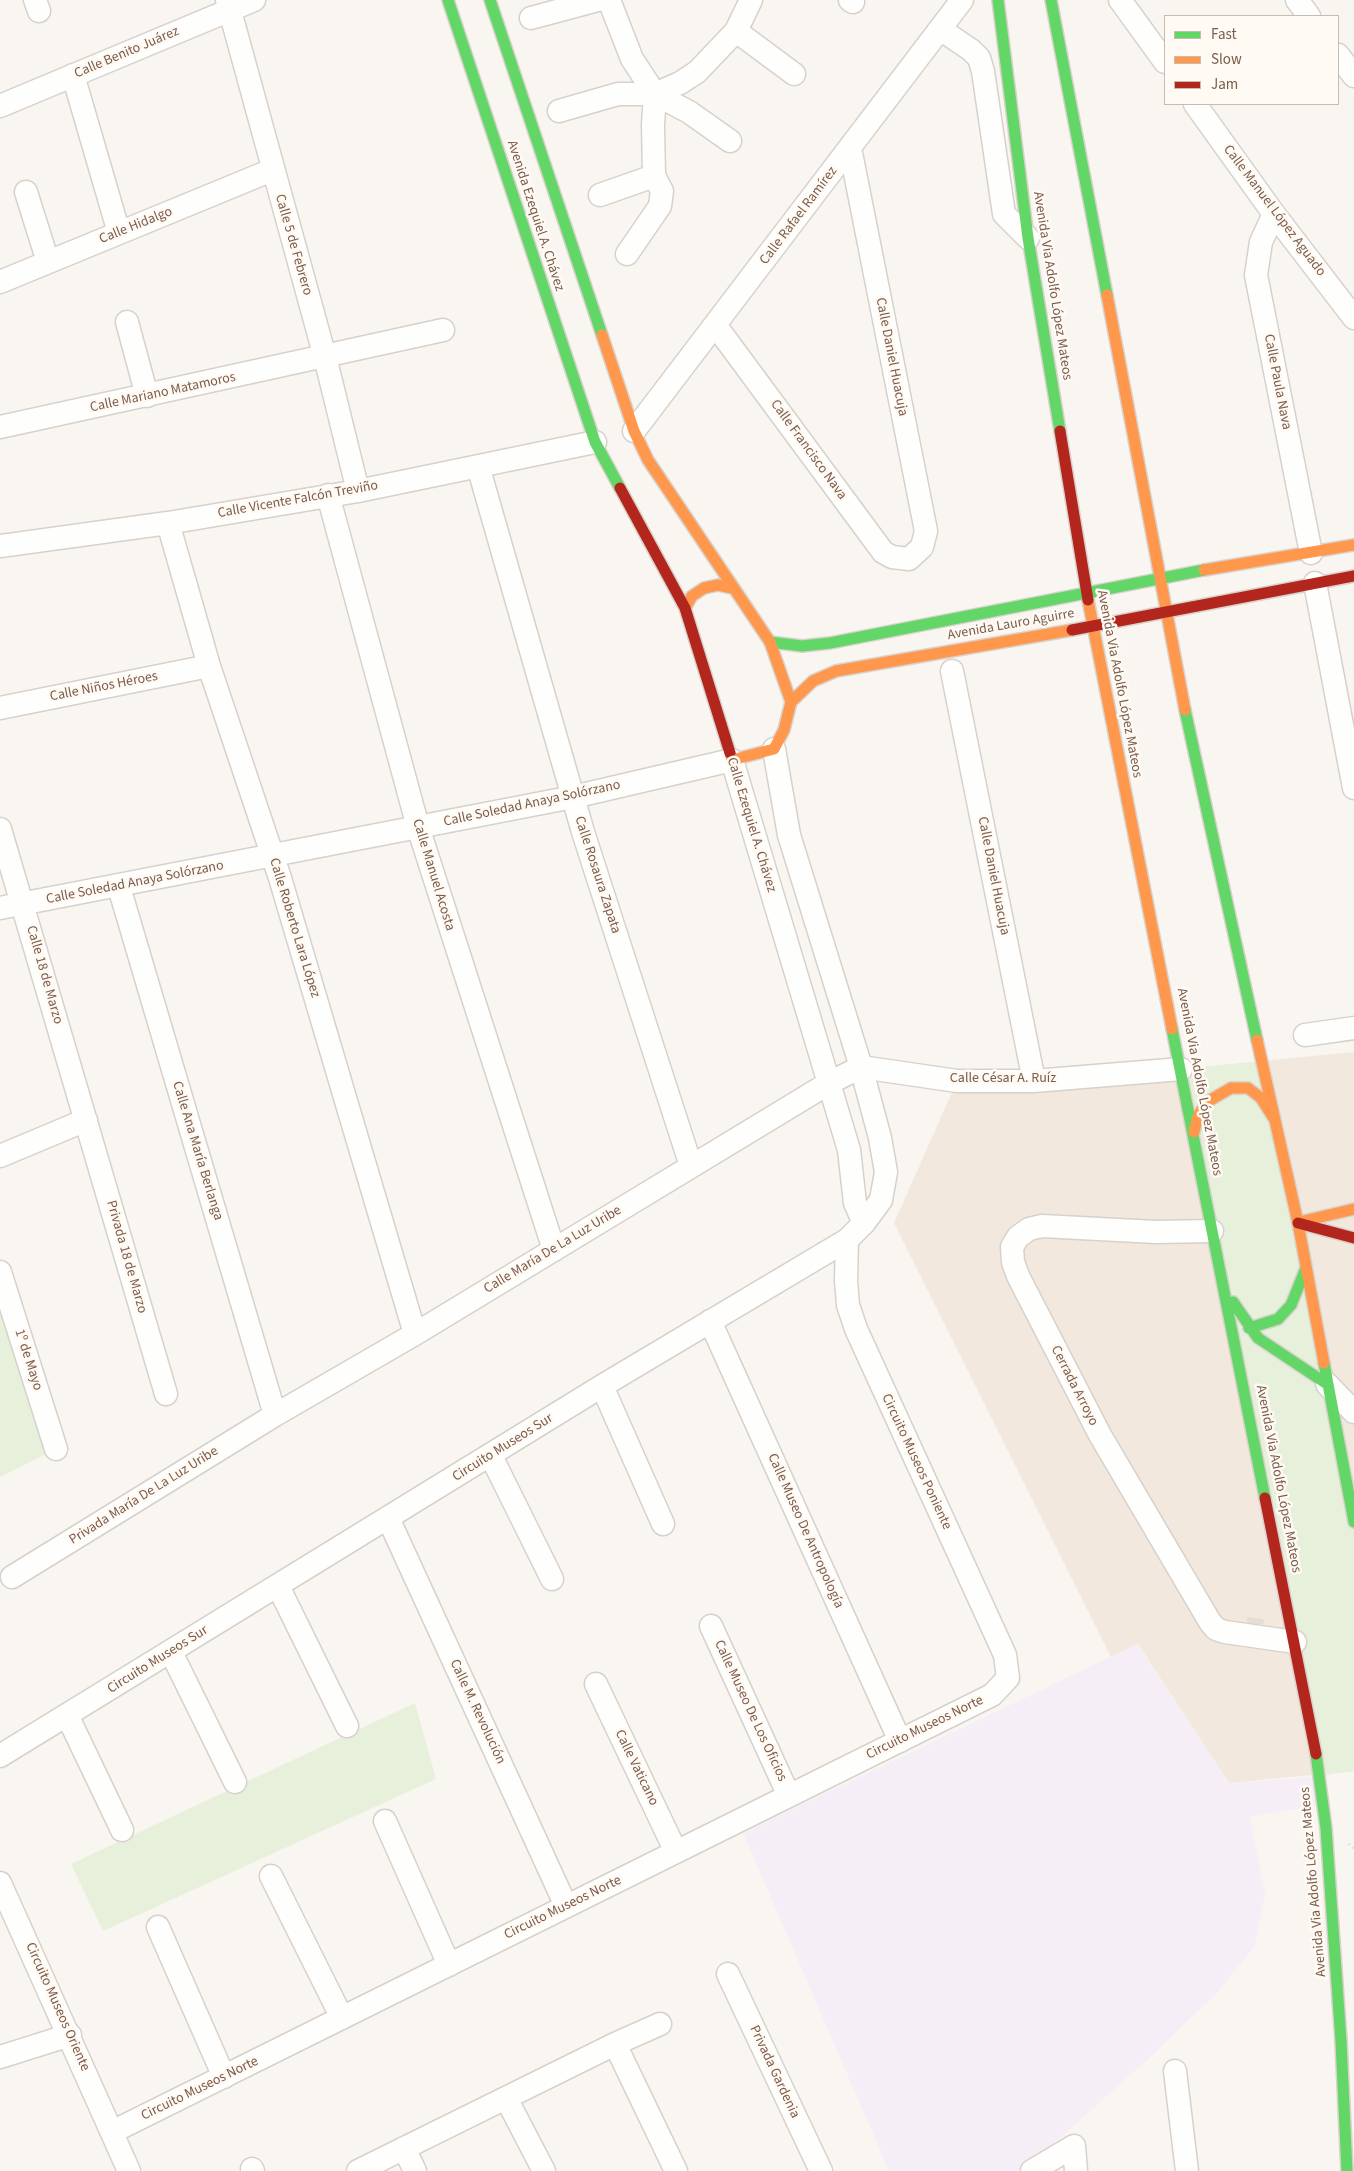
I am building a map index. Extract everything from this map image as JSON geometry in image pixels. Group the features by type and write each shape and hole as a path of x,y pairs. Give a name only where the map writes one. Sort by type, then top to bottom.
{"main road":[{"name":"Avenida Ezequiel A. Chávez","path":"448,0 595,442"},
{"name":"Avenida Ezequiel A. Chávez","path":"490,0 634,431"},
{"name":"Avenida Via Adolfo López Mateos","path":"998,0 1028,238 1092,626 1315,1748 1326,1828 1341,2041 1347,2171"},
{"path":"1051,0 1159,578 1226,909 1298,1223 1354,1522"},
{"path":"634,431 648,460 770,642 791,702 784,730 774,749"},
{"name":"Calle Ezequiel A. Chávez","path":"595,442 685,608 732,760"},
{"name":"Avenida Lauro Aguirre","path":"770,642 802,646 830,643 1159,578 1354,545"},
{"name":"Avenida Lauro Aguirre","path":"791,702 813,681 836,671 1092,626 1354,576"},
{"path":"685,608 692,596 704,588 718,585 732,588"},
{"name":"Calle Soledad Anaya Solórzano","path":"732,760 774,749"},
{"path":"1194,1132 1198,1116 1207,1102 1231,1088 1248,1088 1261,1098 1276,1122"},
{"path":"1298,1223 1354,1209"},
{"path":"1298,1223 1354,1231"},
{"path":"1298,1223 1354,1238"},
{"path":"1249,1328 1278,1319 1290,1305 1306,1268"},
{"path":"1224,1286 1249,1328 1258,1338 1327,1384"}],"street":[{"name":"Calle Benito Juárez","path":"0,106 228,5 254,0"},
{"path":"531,18 598,0"},
{"path":"609,0 632,59 655,94 689,112 730,141"},
{"path":"559,111 618,94 655,94 680,84 697,72 736,31 751,0"},
{"name":"Calle Rafael Ramírez","path":"634,431 716,326 962,0"},
{"path":"1120,0 1164,61"},
{"path":"1297,0 1308,15"},
{"name":"Calle 5 de Febrero","path":"228,5 325,357 358,491"},
{"path":"940,29 971,50 978,58 983,71 1004,214 1028,238"},
{"path":"736,31 794,74"},
{"path":"1339,55 1354,76"},
{"path":"73,75 119,233"},
{"path":"627,254 660,206 662,191 654,176 653,124 655,94"},
{"name":"Calle Manuel López Aguado","path":"1196,105 1274,214 1354,318"},
{"name":"Calle Daniel Huacuja","path":"850,148 926,531 922,548 909,559"},
{"name":"Calle Hidalgo","path":"0,282 272,170"},
{"path":"600,195 654,176"},
{"path":"26,192 48,262"},
{"name":"Calle Paula Nava","path":"1274,214 1261,242 1256,275 1311,553"},
{"path":"127,322 147,396"},
{"name":"Calle Francisco Nava","path":"716,326 883,552 892,557 909,559"},
{"name":"Calle Mariano Matamoros","path":"0,427 443,330"},
{"name":"Calle Vicente Falcón Treviño","path":"0,546 168,523 358,491 595,442"},
{"name":"Calle Rosaura Zapata","path":"478,466 573,797 691,1166"},
{"name":"Calle Manuel Acosta","path":"328,496 418,828 554,1250"},
{"name":"Calle Roberto Lara López","path":"168,523 209,666 273,857 415,1334"},
{"path":"1316,583 1354,788"},
{"name":"Calle Niños Héroes","path":"0,708 209,666"},
{"name":"Calle Daniel Huacuja","path":"952,671 1034,1081"},
{"path":"774,749 789,834 862,1068 829,1083"},
{"name":"Calle Soledad Anaya Solórzano","path":"0,908 119,887 573,797 732,760"},
{"name":"Calle Ezequiel A. Chávez","path":"732,760 849,1150 855,1203 864,1223"},
{"name":"Calle 18 de Marzo","path":"0,829 86,1120"},
{"name":"Calle Ana María Berlanga","path":"119,887 275,1415"},
{"path":"1306,1036 1354,1028"},
{"name":"Calle César A. Ruíz","path":"862,1068 957,1081 1034,1081 1181,1069"},
{"name":"Circuito Museos Sur","path":"0,1756 491,1456 602,1386 847,1240 864,1223 881,1200 886,1172 880,1138 862,1068"},
{"name":"Calle María De La Luz Uribe","path":"275,1415 415,1334 829,1083"},
{"path":"0,1156 86,1120"},
{"name":"Privada 18 de Marzo","path":"86,1120 166,1394"},
{"name":"Cerrada Arroyo","path":"1212,1231 1156,1232 1042,1226 1029,1229 1018,1237 1012,1247 1013,1262 1018,1276 1100,1435 1210,1622 1216,1629 1225,1632 1295,1642"},
{"name":"Circuito Museos Poniente","path":"847,1240 846,1281 848,1305 856,1330 1004,1655 1008,1678"},
{"name":"1º de Mayo","path":"0,1272 56,1449"},
{"name":"Calle Museo De Antropología","path":"710,1321 900,1741"},
{"path":"1327,1384 1354,1396"},
{"path":"1327,1384 1354,1406"},
{"path":"1327,1384 1354,1412"},
{"path":"602,1386 663,1524"},
{"name":"Privada María De La Luz Uribe","path":"12,1578 275,1415"},
{"path":"491,1456 552,1579"},
{"name":"Calle M. Revolución","path":"388,1518 566,1906"},
{"path":"278,1586 347,1726"},
{"name":"Calle Museo De Los Oficios","path":"711,1626 789,1796"},
{"path":"171,1652 235,1782"},
{"name":"Circuito Museos Norte","path":"112,2132 900,1741 992,1694 1008,1678"},
{"name":"Calle Vaticano","path":"596,1684 676,1852"},
{"path":"67,1716 122,1830"},
{"path":"385,1820 449,1965"},
{"path":"271,1876 342,2018"},
{"name":"Circuito Museos Oriente","path":"0,1883 129,2171"},
{"path":"158,1927 224,2077"},
{"name":"Privada Gardenia","path":"728,1974 821,2171"},
{"path":"358,2171 615,2044 660,2024"},
{"path":"0,2057 70,2036"},
{"path":"615,2044 676,2171"},
{"path":"1174,2071 1187,2171"},
{"path":"506,2098 544,2171"},
{"path":"1032,2171 1074,2146 1076,2171"},
{"path":"404,2148 415,2171"}],"shaded area":[{"path":"1354,1052 1354,1771 1229,1783 1138,1644 1111,1657 894,1223 957,1081 1181,1069"},
{"path":"1137,1644 1229,1783 1316,1777 1321,1805 1250,1817 1265,1893 1255,1946 1217,1993 1147,2060 1034,2161 1018,2171 889,2171 743,1833"}],"green space":[{"path":"1262,1061 1354,1522 1354,1771 1319,1776 1181,1069"},
{"path":"0,1272 56,1449 0,1477"},
{"path":"415,1703 436,1779 103,1931 71,1864"}],"building":[{"path":"1248,1618 1263,1620 1263,1624 1248,1622"}],"traffic: fast":[{"path":"448,0 595,442 620,488"},
{"path":"490,0 602,335"},
{"path":"998,0 1028,238 1060,431"},
{"path":"1051,0 1107,295"},
{"path":"770,642 802,646 830,643 1204,570"},
{"path":"1185,710 1257,1040"},
{"path":"1172,1029 1265,1498"},
{"path":"1249,1328 1278,1319 1291,1305 1306,1268"},
{"path":"1233,1302 1258,1338 1327,1384"},
{"path":"1324,1363 1354,1522"},
{"path":"1316,1754 1326,1828 1341,2041 1347,2171"}],"traffic: slow":[{"path":"1107,295 1185,710"},
{"path":"602,335 634,431 648,460 770,642 791,702"},
{"path":"1204,570 1354,545"},
{"path":"685,608 692,596 704,588 718,585 732,588"},
{"path":"1088,600 1172,1029"},
{"path":"730,753 732,760 774,749 784,730 791,702 813,681 836,671 1072,630"},
{"path":"1257,1040 1298,1223 1324,1363"},
{"path":"1194,1132 1198,1116 1207,1102 1231,1088 1248,1088 1261,1098 1273,1117"},
{"path":"1299,1222 1354,1209"}],"traffic: jam":[{"path":"1060,431 1088,600"},
{"path":"620,488 685,608 730,753"},
{"path":"1072,630 1354,576"},
{"path":"1298,1223 1354,1238"},
{"path":"1265,1498 1316,1754"}]}
